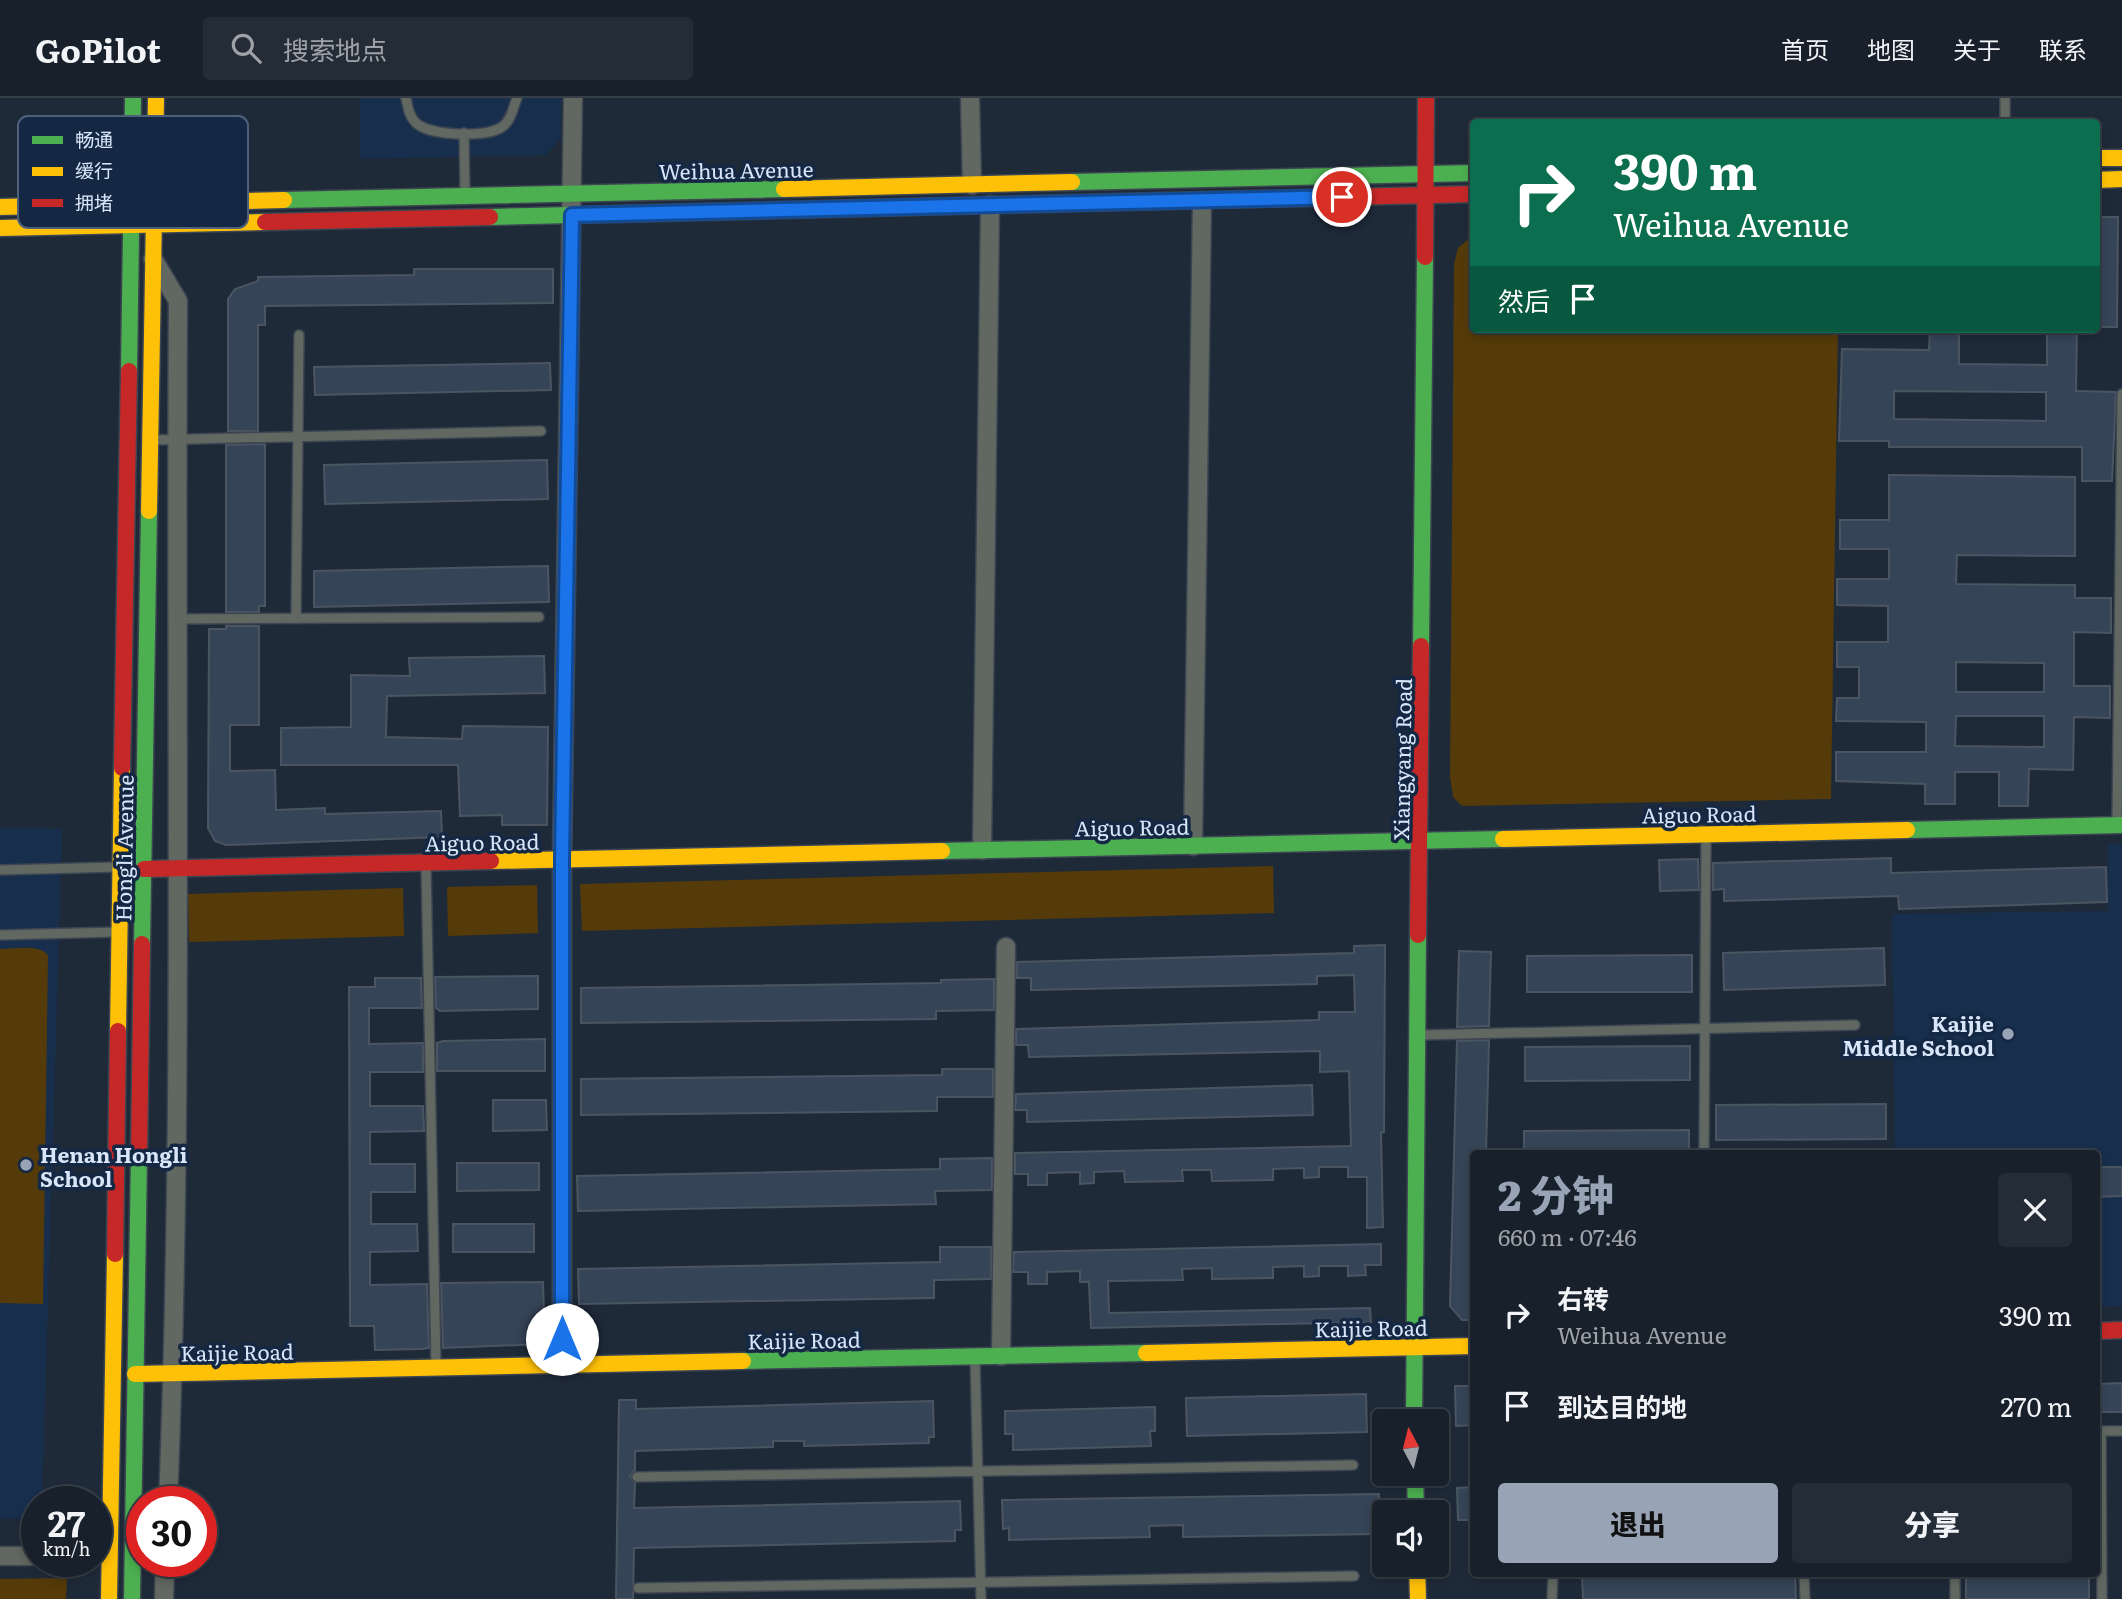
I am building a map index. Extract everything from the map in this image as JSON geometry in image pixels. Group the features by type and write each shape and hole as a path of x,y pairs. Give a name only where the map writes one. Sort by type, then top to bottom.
{"main road":[{"name":"Hongli Avenue","path":"133,98 133,116"},
{"name":"Hongli Avenue","path":"156,98 156,116"},
{"name":"Xiangyang Road","path":"1414,1409 1426,98"},
{"path":"2100,158 2122,158"},
{"name":"Weihua Avenue","path":"248,202 1470,173"},
{"path":"2100,180 2122,179"},
{"name":"Weihua Avenue","path":"248,223 1470,194"},
{"name":"Weihua Avenue","path":"0,207 18,207"},
{"name":"Weihua Avenue","path":"0,228 18,228"},
{"name":"Hongli Avenue","path":"105,1486 122,867 132,228"},
{"name":"Hongli Avenue","path":"131,1599 154,228"},
{"name":"Aiguo Road","path":"144,869 2119,825"},
{"path":"2100,1331 2122,1330"},
{"name":"Kaijie Road","path":"135,1374 1470,1346"},
{"name":"Hongli Avenue","path":"106,1577 109,1599"},
{"path":"1417,1577 1418,1599"}],"street":[{"path":"562,1365 562,860 573,98"},
{"path":"970,98 972,184"},
{"path":"1193,846 1202,201"},
{"path":"982,850 990,205"},
{"path":"153,258 177,301 175,619 179,869 173,1373 169,1486"},
{"path":"1001,1356 1006,947"},
{"path":"0,1556 21,1556"},
{"path":"164,1599 165,1577"}],"lane":[{"path":"406,98 409,113 421,127 438,132 464,133 492,132 502,127 508,121 517,98"},
{"path":"2005,98 2005,119"},
{"path":"464,133 465,196"},
{"path":"296,619 299,335"},
{"path":"2119,825 2122,394"},
{"path":"151,440 541,432"},
{"path":"175,619 539,617"},
{"path":"1704,1150 1706,834"},
{"path":"426,863 436,1368"},
{"path":"0,870 122,867"},
{"path":"0,935 120,932"},
{"path":"1419,1035 1855,1025"},
{"path":"975,1356 981,1599"},
{"path":"2102,1599 2101,1431 2122,1431"},
{"path":"636,1477 1353,1465"},
{"path":"638,1588 1354,1576"},
{"path":"1552,1599 1553,1577"},
{"path":"1804,1577 1805,1599"},
{"path":"1955,1577 1955,1599"}],"shaded area":[{"path":"360,98 561,98 561,138 546,155 360,159"},
{"path":"1470,238 1470,333 1838,333 1831,799 1462,806 1453,797 1450,777 1454,264 1458,248"},
{"name":"Henan Hongli School","path":"0,828 62,829 42,1486 21,1486 21,1518 0,1519"},
{"name":"Kaijie Middle School","path":"2108,844 2122,844 2122,1306 2100,1307 2100,1150 1895,1150 1892,914 2108,911"},
{"path":"1273,866 1274,913 582,931 580,884"},
{"path":"537,885 538,933 448,936 447,887"},
{"path":"403,888 404,936 189,942 188,894"},
{"path":"32,948 48,955 43,1304 0,1303 0,949"},
{"path":"67,1578 66,1599 0,1599 0,1579"}],"building":[{"path":"2100,217 2118,217 2117,327 2100,327"},
{"path":"414,269 553,269 553,303 265,306 265,325 258,325 258,431 228,431 228,299 235,289 258,281 258,277 414,275"},
{"path":"1930,333 1959,333 1959,364 2047,365 2047,333 2077,333 2076,391 2116,392 2112,481 2082,481 2082,447 1889,447 1889,441 1839,441 1842,349 1929,350","holes":["1894,391 2046,392 2046,421 1894,419"]},
{"path":"550,363 551,390 315,395 314,367"},
{"path":"265,444 265,606 259,606 259,612 226,612 226,445"},
{"path":"547,460 548,499 325,504 324,465"},
{"path":"1889,475 2075,477 2075,556 1957,555 1956,584 2075,585 2075,598 2111,598 2111,633 2074,632 2074,686 2110,686 2110,718 2074,717 2073,770 2029,769 2028,806 1999,806 1999,772 1955,772 1955,804 1925,804 1925,784 1836,781 1836,752 1926,752 1926,722 1836,721 1837,698 1859,698 1859,667 1837,667 1837,642 1888,642 1888,606 1837,605 1837,579 1889,579 1889,549 1840,549 1840,520 1889,520","holes":["1956,662 2044,663 2044,692 1956,692","1956,716 2044,716 2044,747 1955,746"]},
{"path":"548,566 549,602 314,607 314,571"},
{"path":"226,626 259,626 259,725 230,725 230,771 275,770 276,810 325,808 325,814 441,811 442,837 226,845 215,841 208,828 209,629 226,629"},
{"path":"544,656 545,693 387,696 386,737 462,739 463,726 548,727 547,825 502,825 502,815 460,816 458,765 281,765 281,728 351,727 351,675 410,676 409,658"},
{"path":"1891,858 1891,873 2106,867 2107,902 1899,909 1898,896 1724,901 1724,889 1713,890 1713,863"},
{"path":"1698,859 1699,890 1660,891 1659,860"},
{"path":"1385,945 1384,1132 1381,1133 1383,1227 1367,1228 1367,1177 1348,1177 1348,1167 1319,1167 1319,1177 1304,1178 1304,1168 1273,1169 1273,1180 1212,1181 1211,1170 1182,1170 1183,1181 1125,1182 1124,1171 1094,1172 1094,1183 1080,1184 1080,1172 1047,1173 1047,1185 1028,1185 1028,1174 1015,1174 1015,1153 1351,1146 1349,1071 1320,1072 1320,1051 1029,1057 1028,1045 1016,1045 1016,1029 1319,1020 1319,1012 1355,1012 1354,975 1317,976 1317,984 1031,990 1031,978 1017,978 1017,962 1354,953 1354,946"},
{"path":"1884,948 1885,985 1724,990 1723,953"},
{"path":"1459,951 1491,952 1489,1026 1457,1027"},
{"path":"1692,955 1692,992 1527,992 1527,956"},
{"path":"538,976 538,1009 440,1011 436,1008 435,977"},
{"path":"375,978 421,978 422,1008 369,1008 369,1044 423,1043 423,1072 370,1072 370,1106 423,1106 424,1131 370,1132 370,1164 415,1164 415,1192 371,1192 371,1224 417,1224 418,1251 370,1252 370,1285 427,1284 429,1348 422,1349 375,1350 374,1326 350,1326 349,987 375,987"},
{"path":"994,979 994,1010 936,1011 936,1019 581,1023 581,988 941,983 941,980"},
{"path":"545,1039 545,1071 437,1071 437,1043 443,1041"},
{"path":"1489,1040 1486,1150 1470,1150 1470,1320 1462,1320 1450,1306 1457,1041"},
{"path":"1690,1046 1690,1080 1525,1081 1525,1047"},
{"path":"942,1069 993,1069 993,1097 937,1097 937,1111 581,1115 581,1079 942,1075"},
{"path":"1312,1085 1313,1115 1027,1122 1027,1110 1015,1110 1016,1094"},
{"path":"493,1100 546,1100 547,1130 493,1131"},
{"path":"1886,1104 1886,1139 1716,1140 1716,1105"},
{"path":"1689,1130 1689,1150 1524,1150 1524,1131"},
{"path":"992,1158 992,1190 935,1191 936,1204 578,1211 577,1176 940,1169 940,1159"},
{"path":"457,1163 539,1163 539,1190 457,1191"},
{"path":"2100,1167 2122,1167 2122,1196 2100,1197"},
{"path":"453,1224 534,1224 534,1252 453,1252"},
{"path":"1381,1244 1381,1265 1365,1265 1366,1275 1348,1276 1348,1266 1319,1266 1319,1276 1304,1277 1304,1266 1273,1267 1273,1278 1212,1279 1212,1268 1182,1269 1183,1280 1108,1281 1109,1313 1370,1308 1371,1322 1091,1328 1089,1282 1080,1282 1080,1271 1047,1272 1047,1284 1028,1284 1028,1272 1013,1272 1014,1252"},
{"path":"940,1247 991,1247 991,1279 934,1280 934,1298 579,1304 578,1269 940,1262"},
{"path":"543,1282 545,1344 443,1348 441,1283"},
{"path":"2122,1383 2122,1412 2100,1412 2100,1384"},
{"path":"1455,1386 1470,1386 1470,1425 1456,1426"},
{"path":"1366,1394 1367,1432 1187,1436 1186,1398"},
{"path":"619,1400 636,1400 636,1409 933,1401 934,1437 929,1437 929,1443 804,1446 804,1441 773,1441 773,1447 635,1451 635,1470 630,1476 635,1483 634,1508 960,1501 961,1530 955,1530 955,1541 634,1548 633,1599 616,1599"},
{"path":"1155,1407 1155,1431 1150,1431 1151,1446 1013,1450 1013,1434 1005,1434 1005,1411"},
{"path":"1470,1487 1470,1520 1458,1520 1457,1488"},
{"path":"1379,1494 1379,1500 1372,1500 1372,1534 1183,1537 1183,1525 1149,1526 1150,1537 1009,1540 1009,1528 1003,1529 1002,1500"},
{"path":"1582,1577 1795,1577 1796,1599 1583,1599"},
{"path":"1966,1578 2089,1578 2089,1599 1966,1599"}],"traffic: fast":[{"path":"133,98 133,116"},
{"path":"1072,182 1470,173"},
{"path":"284,200 784,189"},
{"path":"490,217 993,205"},
{"path":"129,371 131,228"},
{"path":"1421,646 1425,257"},
{"path":"142,944 149,511"},
{"path":"1907,830 2122,825"},
{"path":"942,851 1503,839"},
{"path":"1414,1409 1418,935"},
{"path":"132,1599 139,1156"},
{"path":"743,1361 1146,1353"},
{"path":"1415,1486 1416,1500"}],"traffic: slow":[{"path":"156,98 156,116"},
{"path":"2100,158 2122,158"},
{"path":"2100,180 2122,179"},
{"path":"784,189 1072,182"},
{"path":"248,201 284,200"},
{"path":"0,207 18,207"},
{"path":"248,222 265,222"},
{"path":"0,228 18,228"},
{"path":"149,511 154,228"},
{"path":"118,1031 122,768"},
{"path":"1503,839 1907,830"},
{"path":"491,861 942,851"},
{"path":"109,1599 115,1254"},
{"path":"1146,1353 1470,1346"},
{"path":"135,1374 743,1361"},
{"path":"1417,1577 1418,1599"}],"traffic: jam":[{"path":"1425,257 1426,98"},
{"path":"993,205 1470,194"},
{"path":"265,222 490,217"},
{"path":"122,768 129,371"},
{"path":"1418,935 1421,646"},
{"path":"144,869 491,861"},
{"path":"139,1156 142,944"},
{"path":"115,1254 118,1031"},
{"path":"2100,1331 2122,1330"}],"place":[{"name":"Kaijie Middle School","path":"2008,1034"},
{"name":"Henan Hongli School","path":"26,1165"}],"route":[{"path":"562,1339 562,860 572,215 1342,197"}]}
